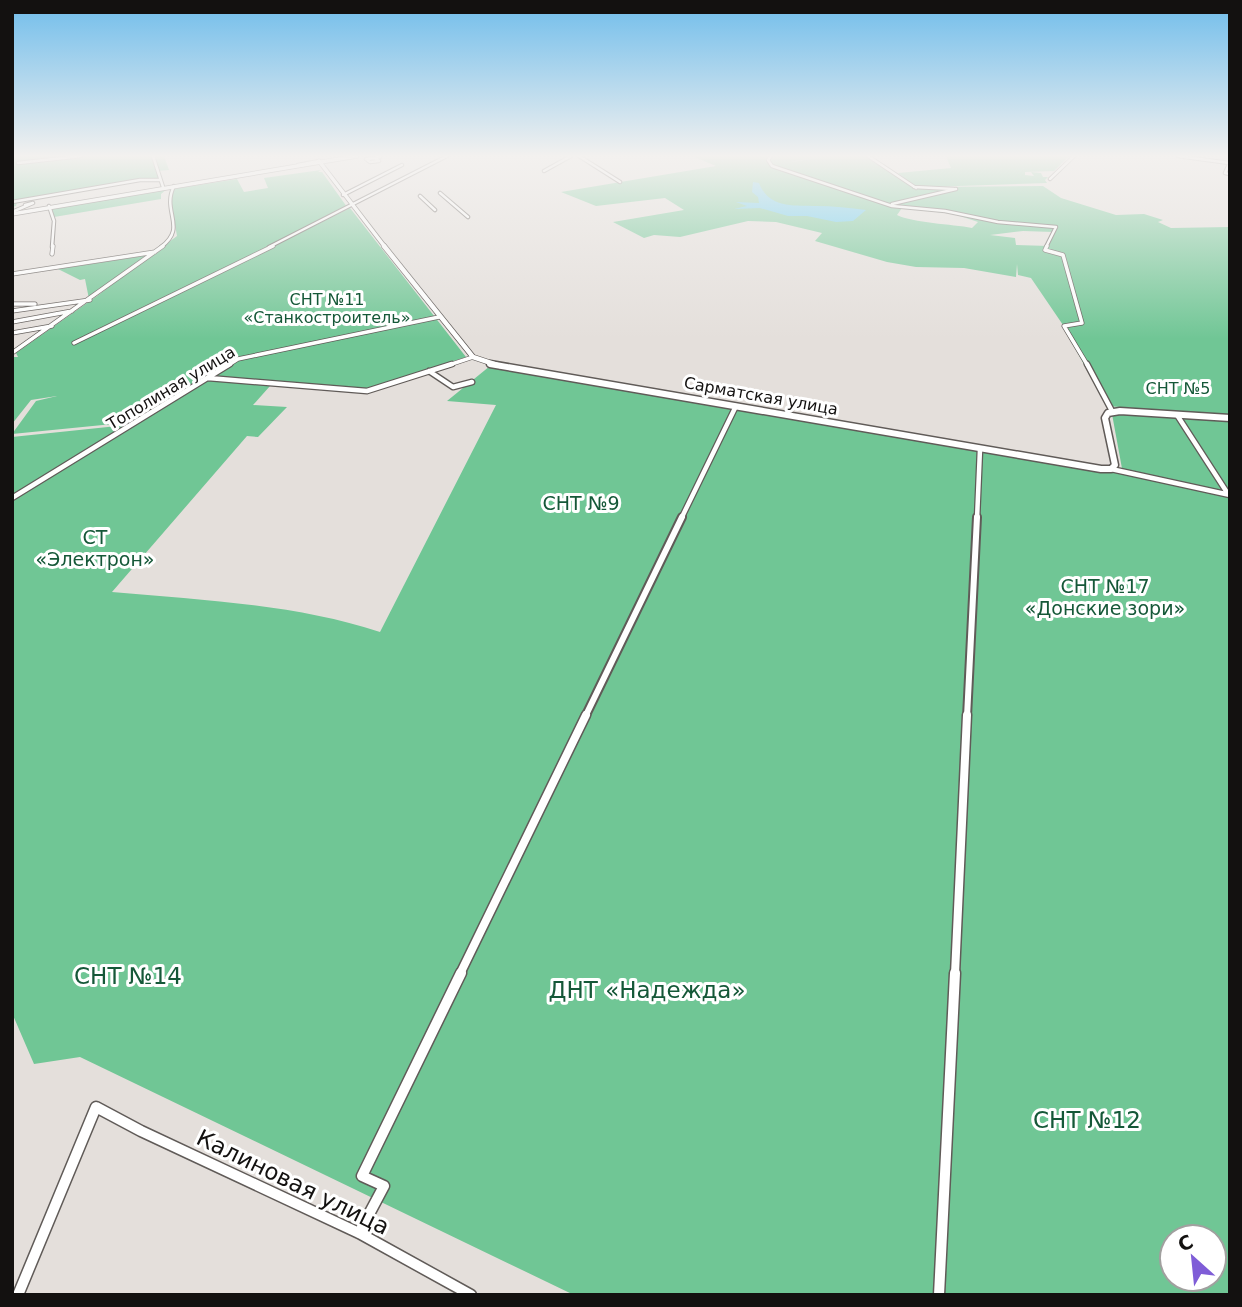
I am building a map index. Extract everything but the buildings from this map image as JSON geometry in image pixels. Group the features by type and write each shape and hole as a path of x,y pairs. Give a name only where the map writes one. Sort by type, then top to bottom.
{"main road":[{"path":"361,217 473,357"},
{"name":"Сарматская улица","path":"473,357 485,363 1095,469 1111,469"},
{"path":"1111,469 1115,463 1105,418 1112,411 1227,418"}],"street":[{"path":"52,254 53,217"},
{"path":"12,353 54,326 155,252 175,234 171,217"},
{"path":"74,343 330,217"},
{"path":"974,217 1056,227 1045,250 1063,255 1082,323 1064,326 1099,383 1112,411"},
{"path":"12,274 155,252"},
{"path":"12,311 90,300"},
{"path":"12,304 41,306"},
{"path":"12,321 75,311"},
{"name":"Тополиная улица","path":"12,498 238,359 439,317"},
{"path":"12,333 54,326"},
{"path":"206,378 367,391 473,357"},
{"path":"429,371 453,387 472,382"},
{"path":"359,1233 384,1186 362,1176 736,406"},
{"path":"1177,415 1229,495"},
{"path":"1227,418 1230,425"},
{"path":"939,1295 980,449"},
{"path":"1111,469 1229,495"},
{"name":"Калиновая улица","path":"18,1295 96,1107 141,1131 359,1233 471,1295"}],"green space":[{"name":"СНТ №11 «Станкостроитель»","path":"174,217 327,217 77,342 332,217 357,217 466,357 370,388 206,376 133,422 12,434 36,401 57,396 31,400 12,424 12,357 18,357 16,353 177,236"},
{"name":"СНТ №5","path":"643,217 903,217 972,228 978,222 963,217 1153,217 1163,220 1158,222 1171,228 1230,227 1230,415 1106,406 1063,325 1031,278 1018,275 1017,264 1016,277 964,268 916,267 887,262 815,241 822,233 776,222 748,221 680,237 654,235 644,238 613,222","holes":["1023,231 1054,232 1049,246 1016,245 1015,238 990,235"]},
{"path":"149,255 89,299 85,279 80,280 58,269"},
{"path":"490,366 1123,474 1112,414 1118,411 1230,420 1230,1295 574,1295 80,1057 34,1064 12,1013 12,500 204,380 270,386 253,405 287,407 258,437 247,436 112,592 281,609 380,632 496,405 447,401"},
{"path":"127,425 12,498 12,437"}],"water":[{"path":"812,217 858,217 853,221 836,222"}],"park label":[{"name":"СНТ №9","path":"581,503"},
{"name":"СТ «Электрон»","path":"95,548"},
{"name":"СНТ №17 «Донские зори»","path":"1105,597"},
{"name":"СНТ №14","path":"128,976"},
{"name":"ДНТ «Надежда»","path":"647,990"},
{"name":"СНТ №12","path":"1087,1120"}]}
